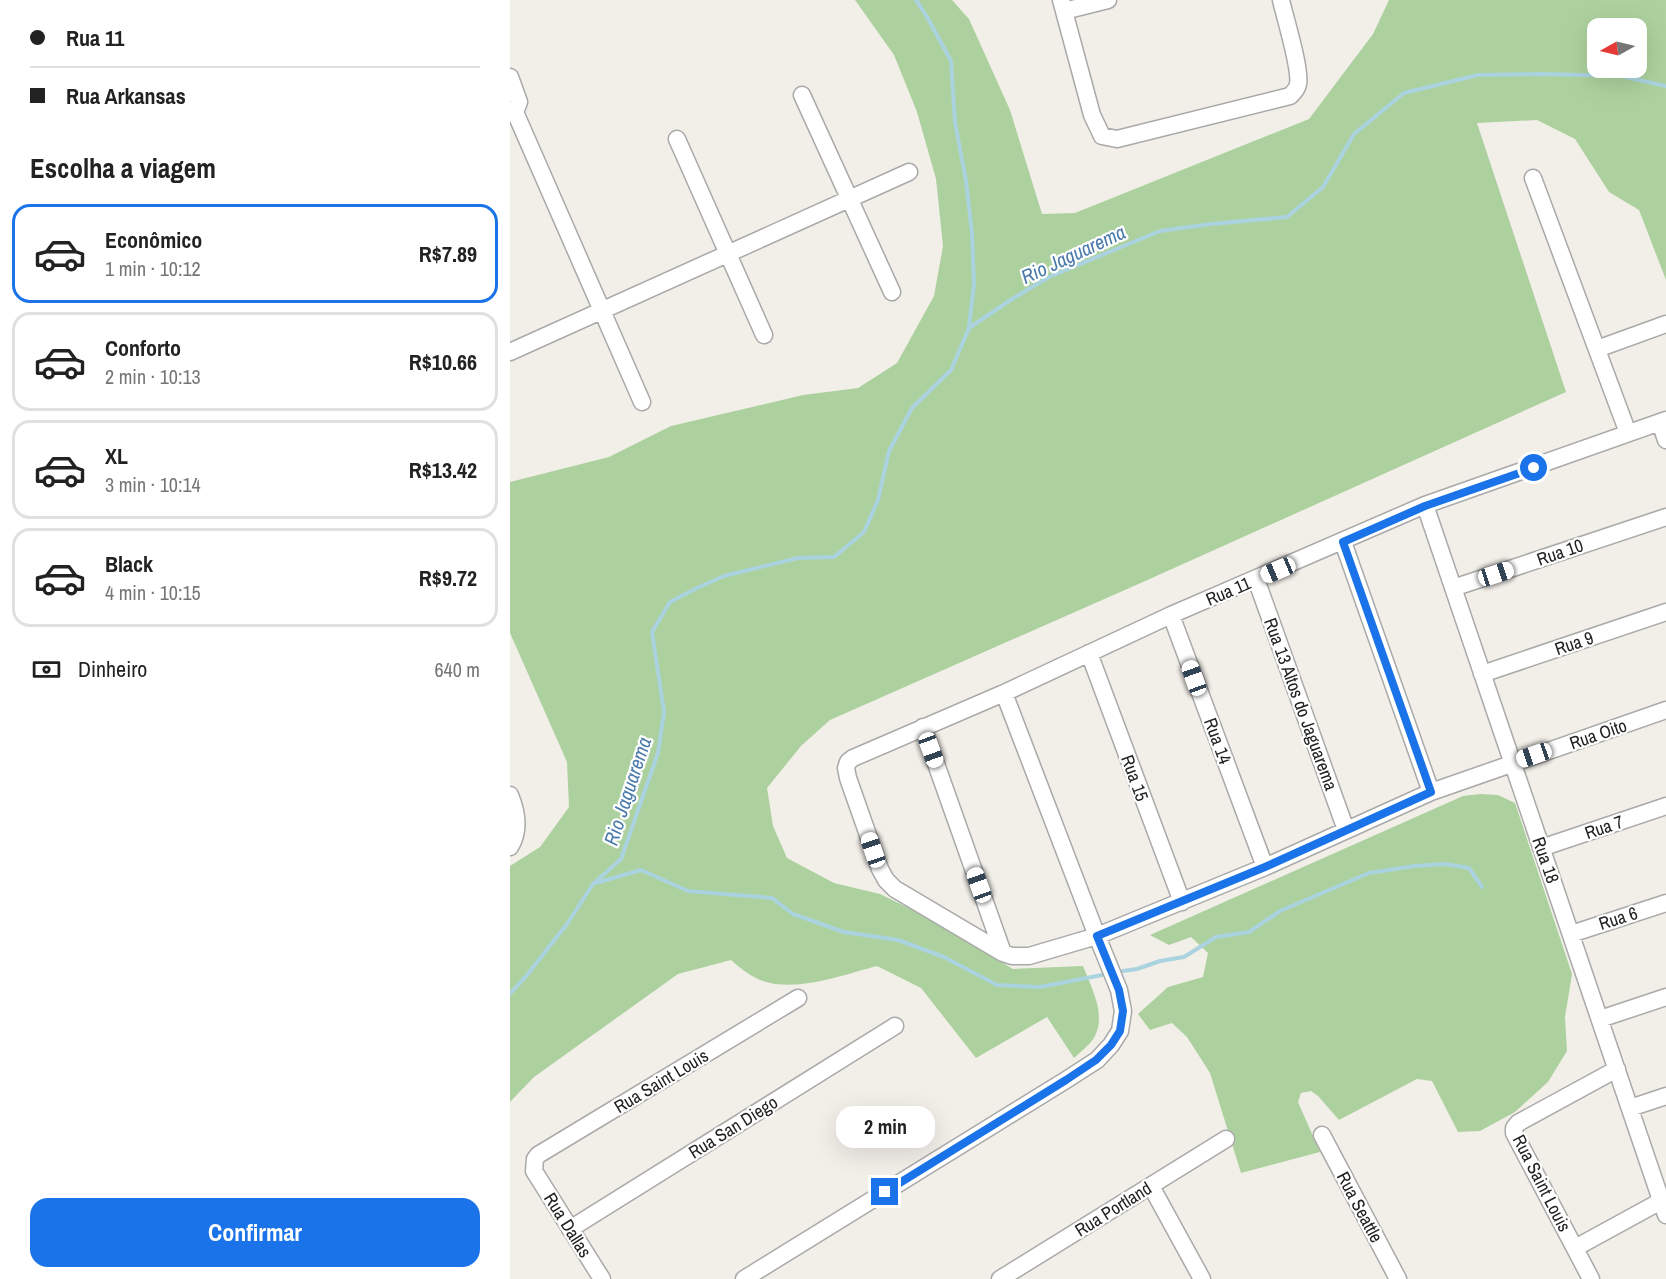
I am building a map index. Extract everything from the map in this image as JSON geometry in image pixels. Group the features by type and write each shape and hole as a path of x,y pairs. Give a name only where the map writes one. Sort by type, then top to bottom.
{"street":[{"path":"1108,0 1063,5 1092,115 1102,136 1117,139 1290,96 1296,90 1298,82 1297,67 1281,0"},
{"path":"510,77 519,102 513,113 642,402"},
{"path":"802,95 892,292"},
{"path":"677,139 765,335"},
{"path":"510,352 909,172"},
{"path":"1533,178 1628,433"},
{"path":"1597,349 1666,324"},
{"path":"1663,421 1666,440"},
{"name":"Rua 11","path":"1003,953 896,889 886,880 848,778 846,768 848,762 1004,693 1171,615 1425,506 1663,421"},
{"name":"Rua 18","path":"1425,506 1663,1200"},
{"name":"Rua 10","path":"1453,588 1666,517"},
{"path":"1343,542 1431,792"},
{"name":"Rua 13 Altos do Jaguarema","path":"1256,579 1346,830"},
{"name":"Rua 9","path":"1482,674 1666,612"},
{"name":"Rua 14","path":"1171,615 1265,867"},
{"name":"Rua 15","path":"1089,653 1182,902"},
{"path":"744,1279 1096,1060 1111,1045 1120,1031 1123,1011 1119,990 1004,693"},
{"name":"Rua Oito","path":"1003,953 1012,956 1029,956 1097,936 1265,867 1431,792 1666,710"},
{"path":"923,727 1003,953"},
{"path":"510,795 516,813 517,828 510,848"},
{"name":"Rua 7","path":"1542,848 1666,806"},
{"name":"Rua 6","path":"1571,934 1666,903"},
{"name":"Rua Saint Louis","path":"534,1171 535,1159 538,1155 798,998"},
{"path":"1600,1019 1666,998"},
{"name":"Rua San Diego","path":"570,1229 896,1026"},
{"name":"Rua Saint Louis","path":"1591,1279 1514,1133 1514,1128 1518,1123 1617,1070"},
{"path":"1630,1108 1666,1096"},
{"name":"Rua Seattle","path":"1322,1135 1398,1279"},
{"name":"Rua Portland","path":"1006,1277 1226,1138"},
{"name":"Rua Dallas","path":"534,1171 602,1279"},
{"path":"1151,1186 1202,1279"},
{"path":"1575,1248 1663,1200"}],"green space":[{"path":"855,0 952,0 969,19 1010,110 1042,214 1075,213 1309,119 1373,34 1389,0 1666,0 1666,280 1639,210 1609,192 1575,139 1537,120 1477,123 1566,392 830,720 801,746 767,788 773,826 787,858 834,883 880,894 923,915 1013,969 1083,966 1097,1004 1099,1024 1091,1042 1074,1058 1047,1017 976,1058 921,988 877,966 815,982 783,985 754,977 731,960 678,974 534,1077 510,1102 510,866 540,847 569,807 567,762 510,633 510,482 609,457 671,426 803,395 858,388 897,363 934,296 943,246 936,179 917,112 894,55"},
{"path":"1498,795 1515,803 1572,974 1565,1017 1567,1051 1548,1082 1515,1112 1480,1131 1458,1132 1432,1081 1417,1079 1339,1120 1311,1091 1301,1093 1298,1102 1320,1152 1241,1173 1210,1073 1187,1037 1172,1023 1150,1030 1138,1014 1168,987 1203,977 1208,953 1191,937 1169,945 1150,935 1463,796"}],"waterway":[{"path":"916,0 951,61 955,122 966,181 972,233 974,284 969,327"},
{"name":"Rio Jaguarema","path":"510,994 567,924 593,884 621,859 658,753 664,712 652,632 670,602 724,576 798,558 834,557 864,532 878,500 889,451 912,408 951,370 969,328 1049,277 1160,231 1287,217 1323,187 1354,134 1404,93 1478,75 1621,76 1666,86"},
{"path":"1123,971 1184,957 1216,937 1249,932 1280,911 1369,873 1445,864 1469,868 1482,887"},
{"path":"596,883 641,870 688,891 772,898 793,914 844,932 898,940 944,957 997,985 1040,987 1102,975"}],"route":[{"path":"885,1192 1066,1080 1096,1060 1111,1045 1120,1031 1123,1011 1119,990 1097,936 1265,867 1431,792 1343,542 1425,506 1534,468"}]}
